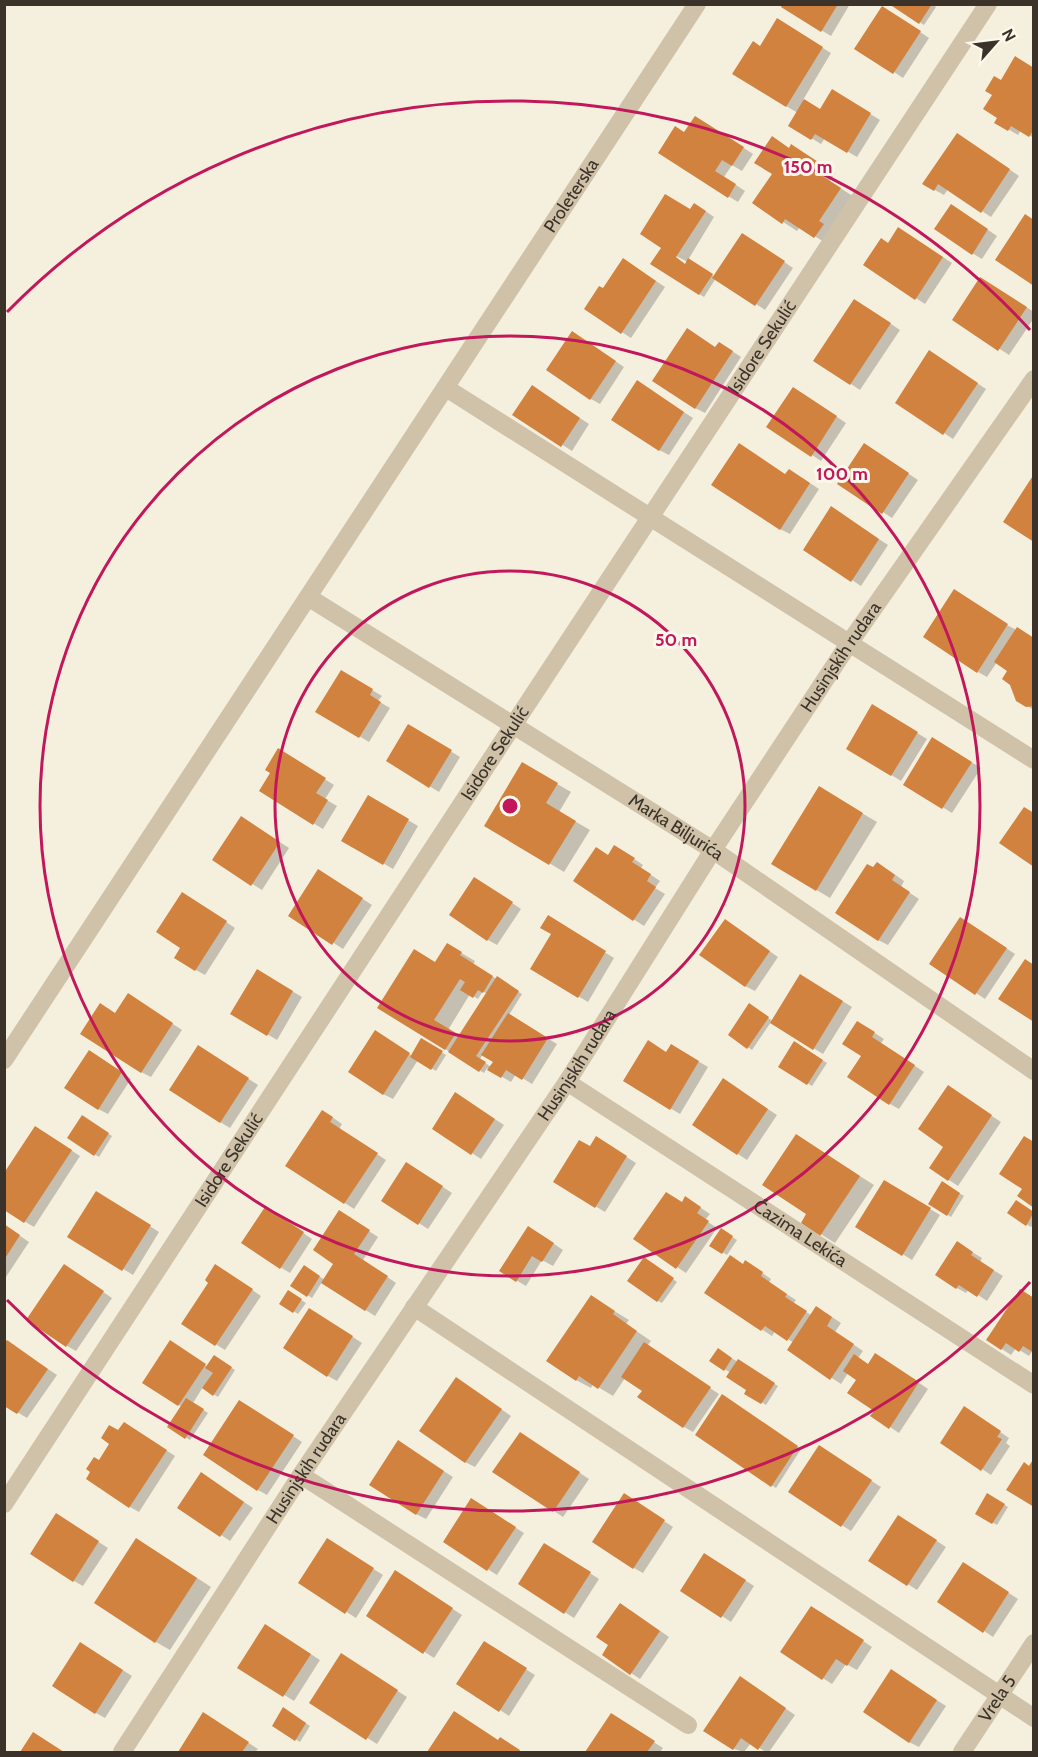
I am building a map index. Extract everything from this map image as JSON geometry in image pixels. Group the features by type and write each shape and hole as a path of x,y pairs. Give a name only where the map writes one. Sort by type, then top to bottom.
{"street":[{"name":"Proleterska","path":"4,1060 697,4"},
{"name":"Isidore Sekulić","path":"4,1504 988,4"},
{"path":"446,388 1034,760"},
{"name":"Husinjskih rudara","path":"122,1752 301,1475 567,1082 713,850 850,642 1030,391"},
{"name":"Marka Biljurića","path":"308,597 713,850 1034,1071"},
{"name":"Ćazima Lekića","path":"567,1082 1034,1385"},
{"path":"414,1307 1034,1718"},
{"path":"301,1475 688,1725"},
{"name":"Vrela 5","path":"963,1752 1034,1643"}],"building":[{"path":"782,4 838,4 821,32 781,7"},
{"path":"889,4 932,4 919,24"},
{"path":"882,6 921,31 893,74 854,49"},
{"path":"777,18 823,47 786,107 732,74 753,41 760,46"},
{"path":"1015,56 1034,68 1034,129 1029,137 1011,126 1008,131 994,123 997,118 983,109 992,95 985,91 994,76 1001,80"},
{"path":"832,89 871,113 847,153 815,134 811,140 788,126 804,99 820,109"},
{"path":"695,116 744,147 732,166 722,160 715,171 736,184 728,198 658,153 675,126 684,132"},
{"path":"957,133 1010,169 981,213 938,184 934,191 922,184"},
{"path":"772,136 789,148 791,144 821,164 816,172 841,188 819,221 824,224 814,238 785,219 782,224 752,203 772,174 754,163"},
{"path":"665,194 690,209 694,203 706,211 676,257 685,264 688,258 713,274 699,295 650,264 661,248 640,234"},
{"path":"951,204 988,229 972,255 934,229"},
{"path":"1025,214 1034,220 1034,286 995,260"},
{"path":"898,227 943,257 915,300 863,265 881,238 888,243"},
{"path":"742,233 785,261 755,306 712,278"},
{"path":"623,258 656,281 621,334 584,309 599,286 603,288"},
{"path":"980,277 1027,307 998,351 952,320"},
{"path":"854,299 891,323 850,385 813,361"},
{"path":"687,328 715,347 719,342 733,351 695,409 652,381"},
{"path":"572,331 616,361 590,400 546,370"},
{"path":"929,350 978,383 943,435 895,403"},
{"path":"637,380 684,412 659,451 611,420"},
{"path":"532,385 580,418 561,447 512,415"},
{"path":"793,387 837,416 811,457 766,427"},
{"path":"739,443 785,474 789,469 810,483 780,530 711,485"},
{"path":"864,443 909,473 882,514 837,484"},
{"path":"1034,474 1034,542 1003,522"},
{"path":"831,506 879,539 851,582 803,550"},
{"path":"954,589 1008,624 977,673 923,637"},
{"path":"1017,627 1034,638 1034,706 1026,707 1016,701 1010,685 1002,679 1007,671 994,662"},
{"path":"341,670 373,689 370,695 381,702 359,738 315,712"},
{"path":"872,704 918,732 891,776 846,749"},
{"path":"408,724 452,750 429,788 386,761"},
{"path":"932,737 972,762 942,809 903,785"},
{"path":"278,748 326,778 316,793 328,800 313,825 259,791 270,773 265,770"},
{"path":"522,762 558,783 546,803 576,821 549,865 484,826"},
{"path":"819,786 863,813 816,891 771,864"},
{"path":"368,795 409,819 383,865 341,841"},
{"path":"1024,807 1034,813 1034,867 999,843"},
{"path":"241,816 280,842 251,886 212,860"},
{"path":"614,845 635,858 632,862 651,874 647,881 656,887 633,921 573,881 596,847 608,855"},
{"path":"877,862 895,875 892,880 910,892 878,941 835,913 867,864 873,867"},
{"path":"318,869 363,898 332,945 288,916"},
{"path":"474,877 513,902 487,941 449,915"},
{"path":"182,892 227,921 195,971 174,958 180,948 156,932"},
{"path":"548,915 606,951 578,998 530,969 551,934 540,928"},
{"path":"960,917 1007,948 975,995 929,964"},
{"path":"725,919 770,951 745,987 699,955"},
{"path":"447,943 462,952 460,955 493,976 483,993 478,990 473,998 460,990 465,982 460,979 434,1020 456,1033 445,1050 377,1008 414,949 435,962"},
{"path":"1025,959 1034,965 1034,1022 998,999"},
{"path":"257,969 293,991 267,1036 230,1014"},
{"path":"800,974 843,1001 813,1050 770,1023"},
{"path":"497,976 519,991 476,1056 486,1062 479,1072 448,1052"},
{"path":"128,993 173,1023 141,1073 80,1034 100,1003 115,1013"},
{"path":"749,1003 769,1017 747,1049 728,1035"},
{"path":"508,1013 548,1038 522,1080 506,1070 501,1078 487,1070 493,1062 481,1055"},
{"path":"857,1021 875,1032 872,1037 915,1065 889,1105 847,1077 861,1056 842,1044"},
{"path":"375,1030 410,1053 383,1095 348,1072"},
{"path":"421,1038 443,1051 431,1070 410,1057"},
{"path":"648,1040 666,1052 671,1044 699,1061 670,1110 623,1081"},
{"path":"794,1041 823,1060 807,1085 778,1067"},
{"path":"198,1045 249,1078 220,1123 169,1090"},
{"path":"89,1050 122,1072 98,1110 64,1088"},
{"path":"723,1078 768,1109 737,1155 692,1125"},
{"path":"948,1085 992,1115 948,1181 929,1168 943,1147 918,1129"},
{"path":"455,1092 495,1119 471,1155 432,1129"},
{"path":"322,1110 333,1117 330,1122 378,1153 344,1204 285,1166"},
{"path":"82,1115 109,1133 94,1156 67,1138"},
{"path":"35,1126 72,1150 24,1223 4,1210 4,1173"},
{"path":"796,1134 860,1176 820,1236 801,1223 806,1214 762,1185"},
{"path":"596,1136 627,1156 595,1208 553,1182 579,1140 590,1146"},
{"path":"1024,1136 1034,1142 1034,1208 1017,1196 1022,1189 999,1174"},
{"path":"406,1162 443,1186 418,1225 381,1201"},
{"path":"884,1180 931,1208 902,1256 855,1227"},
{"path":"942,1181 960,1193 947,1216 928,1204"},
{"path":"96,1191 151,1225 122,1271 67,1237"},
{"path":"666,1192 682,1202 685,1196 701,1207 697,1213 709,1221 676,1269 633,1239"},
{"path":"1016,1200 1034,1212 1026,1226 1007,1213"},
{"path":"265,1207 304,1232 280,1269 241,1243"},
{"path":"339,1210 370,1230 354,1254 388,1276 365,1311 321,1283 333,1264 313,1250"},
{"path":"4,1224 20,1235 4,1260"},
{"path":"528,1226 554,1243 542,1262 532,1256 516,1282 499,1271"},
{"path":"721,1228 733,1236 722,1254 709,1246"},
{"path":"957,1241 973,1252 971,1255 994,1270 977,1297 959,1285 956,1289 935,1275"},
{"path":"730,1255 743,1264 745,1260 763,1272 761,1276 787,1294 785,1297 807,1311 787,1341 765,1326 761,1331 704,1293"},
{"path":"644,1257 674,1278 657,1302 627,1281"},
{"path":"64,1264 104,1291 66,1347 26,1320"},
{"path":"215,1264 253,1289 215,1346 181,1324 208,1283 205,1280"},
{"path":"304,1265 320,1276 307,1297 290,1286"},
{"path":"1020,1289 1034,1298 1034,1353 1023,1346 1019,1352 1006,1343 1001,1350 986,1340"},
{"path":"288,1290 302,1299 293,1313 279,1304"},
{"path":"591,1295 615,1311 613,1314 637,1331 598,1389 579,1376 576,1381 546,1361"},
{"path":"816,1306 832,1317 827,1326 854,1344 830,1380 787,1350"},
{"path":"309,1308 353,1336 327,1377 283,1348"},
{"path":"7,1340 48,1369 17,1414 4,1406 4,1343"},
{"path":"170,1340 206,1364 178,1406 142,1383"},
{"path":"644,1342 711,1387 683,1428 637,1397 642,1391 621,1377"},
{"path":"718,1348 732,1358 724,1371 709,1361"},
{"path":"875,1353 919,1382 889,1429 870,1416 874,1411 847,1393 856,1380 843,1371 854,1354 868,1364"},
{"path":"214,1355 232,1367 213,1396 202,1388 213,1373 205,1368"},
{"path":"738,1359 775,1383 761,1404 744,1394 746,1390 726,1377"},
{"path":"456,1377 502,1409 465,1463 419,1431"},
{"path":"722,1394 798,1446 771,1487 695,1435"},
{"path":"186,1398 204,1409 185,1439 167,1427"},
{"path":"239,1400 294,1435 257,1491 203,1455"},
{"path":"964,1406 1001,1431 997,1437 1002,1439 981,1471 940,1443"},
{"path":"124,1422 167,1450 129,1508 86,1479 90,1472 86,1469 94,1457 99,1460 109,1444 101,1438 109,1425 118,1430"},
{"path":"520,1432 580,1472 553,1512 492,1472"},
{"path":"398,1440 444,1471 416,1515 369,1485"},
{"path":"819,1445 872,1480 841,1527 788,1492"},
{"path":"1034,1458 1034,1507 1006,1490 1024,1462 1029,1466"},
{"path":"201,1472 244,1502 220,1537 177,1508"},
{"path":"624,1493 665,1520 633,1569 592,1542"},
{"path":"987,1493 1005,1504 992,1524 975,1514"},
{"path":"471,1498 516,1527 487,1571 443,1542"},
{"path":"56,1513 99,1541 73,1582 30,1554"},
{"path":"898,1515 937,1540 907,1586 868,1561"},
{"path":"136,1538 197,1578 155,1643 94,1603"},
{"path":"327,1538 374,1568 345,1614 298,1583"},
{"path":"544,1543 591,1572 564,1614 518,1584"},
{"path":"704,1553 746,1580 721,1618 680,1591"},
{"path":"963,1562 1009,1592 983,1633 937,1602"},
{"path":"395,1570 453,1608 423,1654 366,1616"},
{"path":"620,1603 660,1631 630,1675 602,1655 608,1645 596,1637"},
{"path":"811,1606 864,1640 847,1666 836,1659 822,1680 780,1652"},
{"path":"265,1624 311,1654 283,1697 237,1668"},
{"path":"484,1641 527,1668 499,1712 456,1684"},
{"path":"80,1642 123,1670 95,1714 52,1686"},
{"path":"341,1653 398,1690 366,1740 309,1703"},
{"path":"891,1669 937,1700 909,1743 863,1712"},
{"path":"740,1676 786,1708 758,1750 741,1738 733,1750 703,1731"},
{"path":"283,1707 306,1723 295,1741 272,1726"},
{"path":"454,1711 498,1740 500,1737 520,1750 519,1752 427,1752"},
{"path":"203,1712 249,1742 242,1752 178,1752"},
{"path":"611,1713 655,1741 647,1752 585,1752"},
{"path":"33,1732 64,1752 20,1752"}]}
